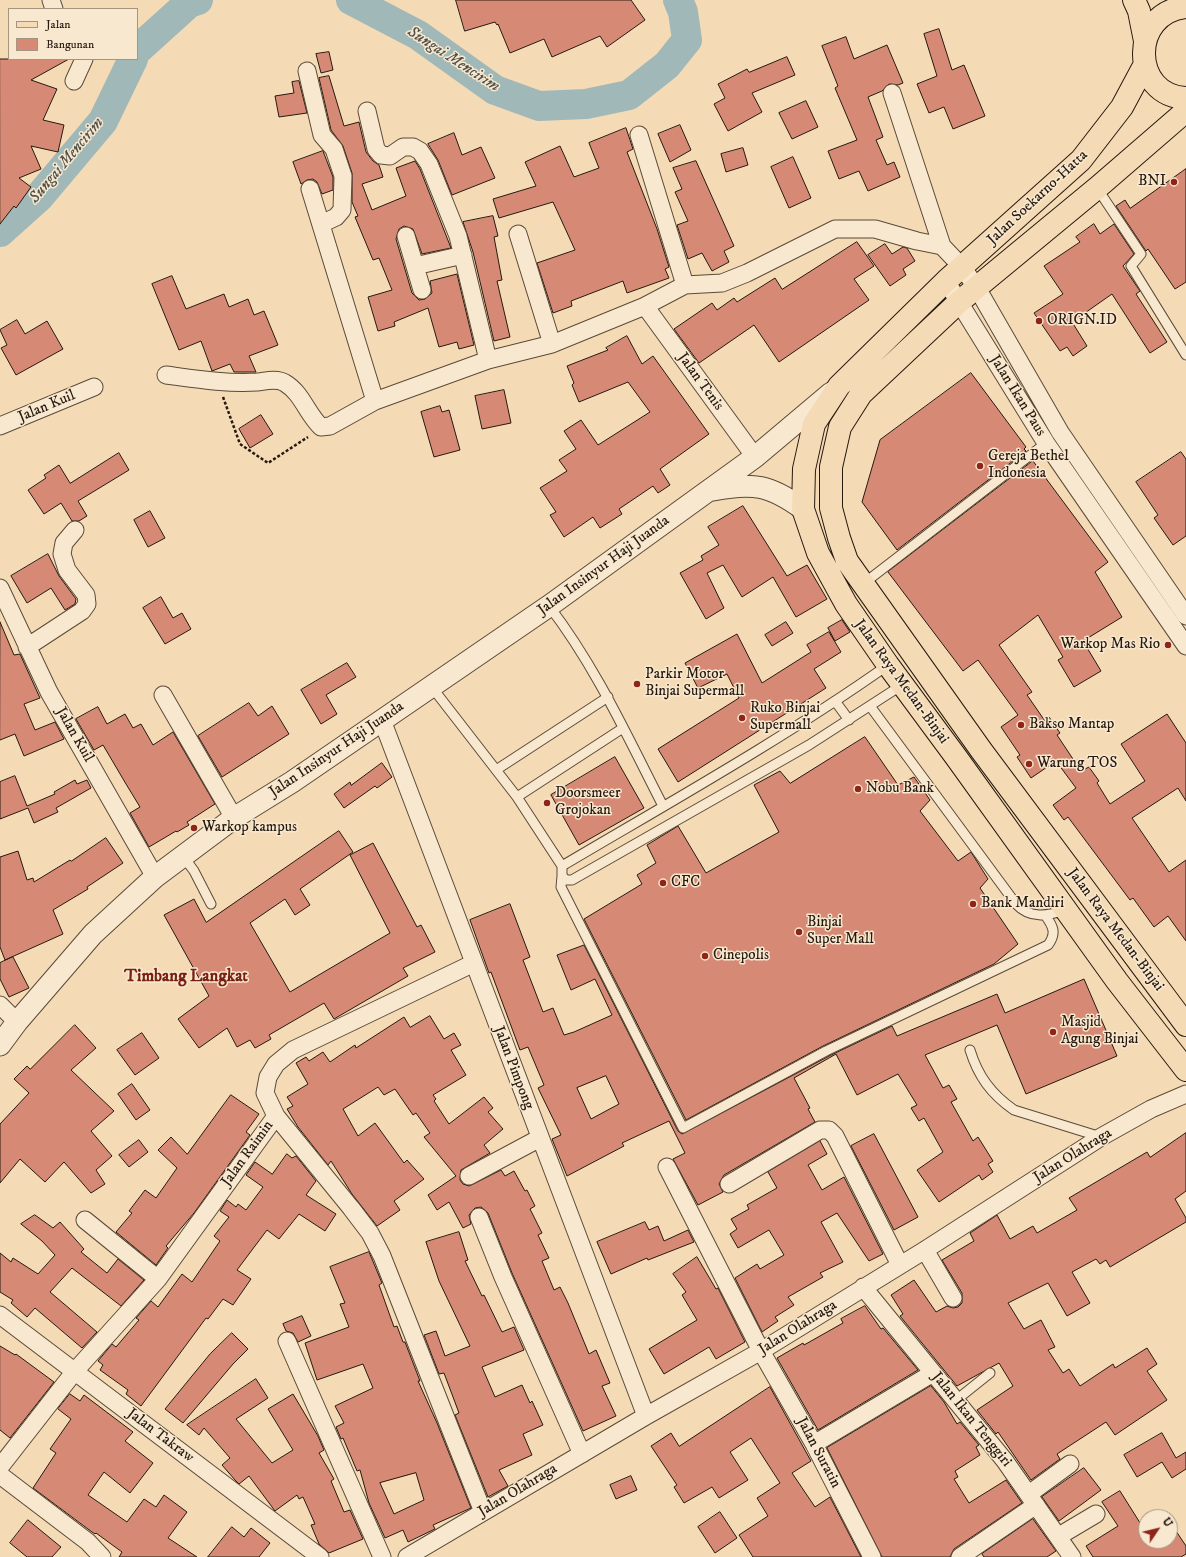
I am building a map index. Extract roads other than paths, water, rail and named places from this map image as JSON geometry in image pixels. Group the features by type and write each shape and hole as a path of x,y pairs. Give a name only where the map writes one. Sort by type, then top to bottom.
{"main road":[{"path":"1134,0 1139,11 1144,41 1143,53 1149,74 1162,90 1172,95 1186,98"},
{"path":"1144,41 1156,20 1166,12 1186,7"},
{"name":"Jalan Soekarno-Hatta","path":"946,282 1081,160 1122,107 1145,64"},
{"name":"Jalan Soekarno-Hatta","path":"977,288 1097,188 1186,111"},
{"name":"Jalan Raya Medan-Binjai","path":"946,282 839,386 814,424 804,469 803,509 818,552 846,604 902,685 972,780 1056,912 1117,981 1186,1070"},
{"name":"Jalan Raya Medan-Binjai","path":"977,288 959,302 861,394 840,427 831,467 831,508 838,538 847,561 862,584 992,765 1186,1025"},
{"path":"972,780 992,765"}],"street":[{"path":"74,82 84,60"},
{"path":"307,71 322,135 334,149 343,176 342,210 336,216 321,224"},
{"path":"892,93 942,246"},
{"path":"368,111 376,150 381,155 390,156 403,147 413,147 420,151 429,164 458,236 488,360"},
{"path":"638,135 685,285"},
{"path":"310,189 375,401"},
{"path":"166,375 232,383 276,380 284,382 298,394 314,420 321,427 330,426 375,401 488,360 552,344 645,306 685,285 722,283 747,273 835,229 875,229 942,246"},
{"path":"518,234 552,344"},
{"path":"406,236 422,290"},
{"name":"Jalan Ikan Paus","path":"942,246 962,267 977,288 1060,432 1186,616"},
{"path":"415,266 463,255"},
{"name":"Jalan Ikan Paus","path":"946,282 1046,443 1186,646"},
{"name":"Jalan Tenis","path":"645,306 755,458"},
{"name":"Jalan Insinyur Haji Juanda","path":"0,1046 17,1022 93,934 155,877 234,818 292,782 549,606 706,491 755,458 839,386"},
{"name":"Jalan Kuil","path":"0,426 94,387"},
{"name":"Jalan Insinyur Haji Juanda","path":"706,491 734,486 757,486 775,491 803,509"},
{"path":"27,647 82,611 87,604 86,594 67,570 62,554 64,543 75,530"},
{"name":"Jalan Kuil","path":"0,588 49,692 155,877"},
{"path":"163,695 234,818"},
{"name":"Jalan Pimpong","path":"382,720 646,1416"},
{"name":"Jalan Raimin","path":"0,1467 75,1371 158,1279 276,1116 265,1093 268,1077 276,1064 293,1050 474,963"},
{"path":"0,1005 17,1022"},
{"name":"Jalan Olahraga","path":"407,1557 646,1416 761,1351 925,1250 1101,1137 1151,1109 1186,1094"},
{"path":"276,1116 370,1232 382,1256 483,1512"},
{"path":"729,1184 820,1130 829,1130 835,1136 900,1265"},
{"path":"469,1176 540,1138"},
{"path":"667,1167 761,1351"},
{"path":"479,1217 503,1277 582,1454"},
{"path":"85,1220 158,1279"},
{"path":"925,1250 953,1298"},
{"name":"Jalan Ikan Tenggiri","path":"863,1287 955,1401 1005,1460 1059,1536 1072,1557"},
{"name":"Jalan Takraw","path":"0,1315 320,1557"},
{"path":"287,1341 382,1557"},
{"name":"Jalan Suratin","path":"761,1351 814,1444 872,1557"},
{"path":"814,1444 933,1373"},
{"path":"960,1557 1032,1499 1070,1464"},
{"path":"0,1475 88,1542 102,1557"},
{"path":"1059,1536 1096,1514"}],"lane":[{"path":"1097,188 1141,254 1131,266 1186,354"},
{"path":"862,584 1046,443"},
{"path":"549,606 561,621 608,696 663,806"},
{"path":"562,866 835,701 888,665"},
{"path":"562,876 566,880 572,880 788,757 849,720 902,685"},
{"path":"431,686 517,797 562,866 561,887 683,1128 826,1051 1048,945 1054,938 1056,912 1035,916 1023,911 1016,904 870,706"},
{"path":"496,770 608,696"},
{"path":"835,701 849,720"},
{"path":"517,797 623,728"},
{"path":"183,856 194,871 210,904"},
{"path":"970,1050 975,1068 1003,1103 1014,1110 1101,1137"},
{"path":"955,1401 990,1374"}],"waterway":[{"name":"Sungai Mencirim","path":"138,49 189,3 198,0"},
{"name":"Sungai Mencirim","path":"351,0 418,35 495,90 539,106 586,104 629,95 667,65 687,40 683,12 678,0"},
{"name":"Sungai Mencirim","path":"0,232 39,197 103,121 133,60"}],"place":[{"name":"BNI","path":"1174,182"},
{"name":"ORIGN.ID","path":"1039,321"},
{"name":"Gereja Bethel Indonesia","path":"980,466"},
{"name":"Warkop Mas Rio","path":"1168,645"},
{"name":"Parkir Motor Binjai Supermall","path":"637,684"},
{"name":"Ruko Binjai Supermall","path":"742,718"},
{"name":"Bakso Mantap","path":"1021,725"},
{"name":"Warung TOS","path":"1029,764"},
{"name":"Nobu Bank","path":"858,789"},
{"name":"Doorsmeer Grojokan","path":"547,803"},
{"name":"Warkop kampus","path":"194,828"},
{"name":"CFC","path":"663,883"},
{"name":"Bank Mandiri","path":"973,904"},
{"name":"Binjai Super Mall","path":"799,932"},
{"name":"Cinepolis","path":"705,956"},
{"name":"Masjid Agung Binjai","path":"1053,1032"}],"district":[{"name":"Timbang Langkat","path":"186,977"}]}
